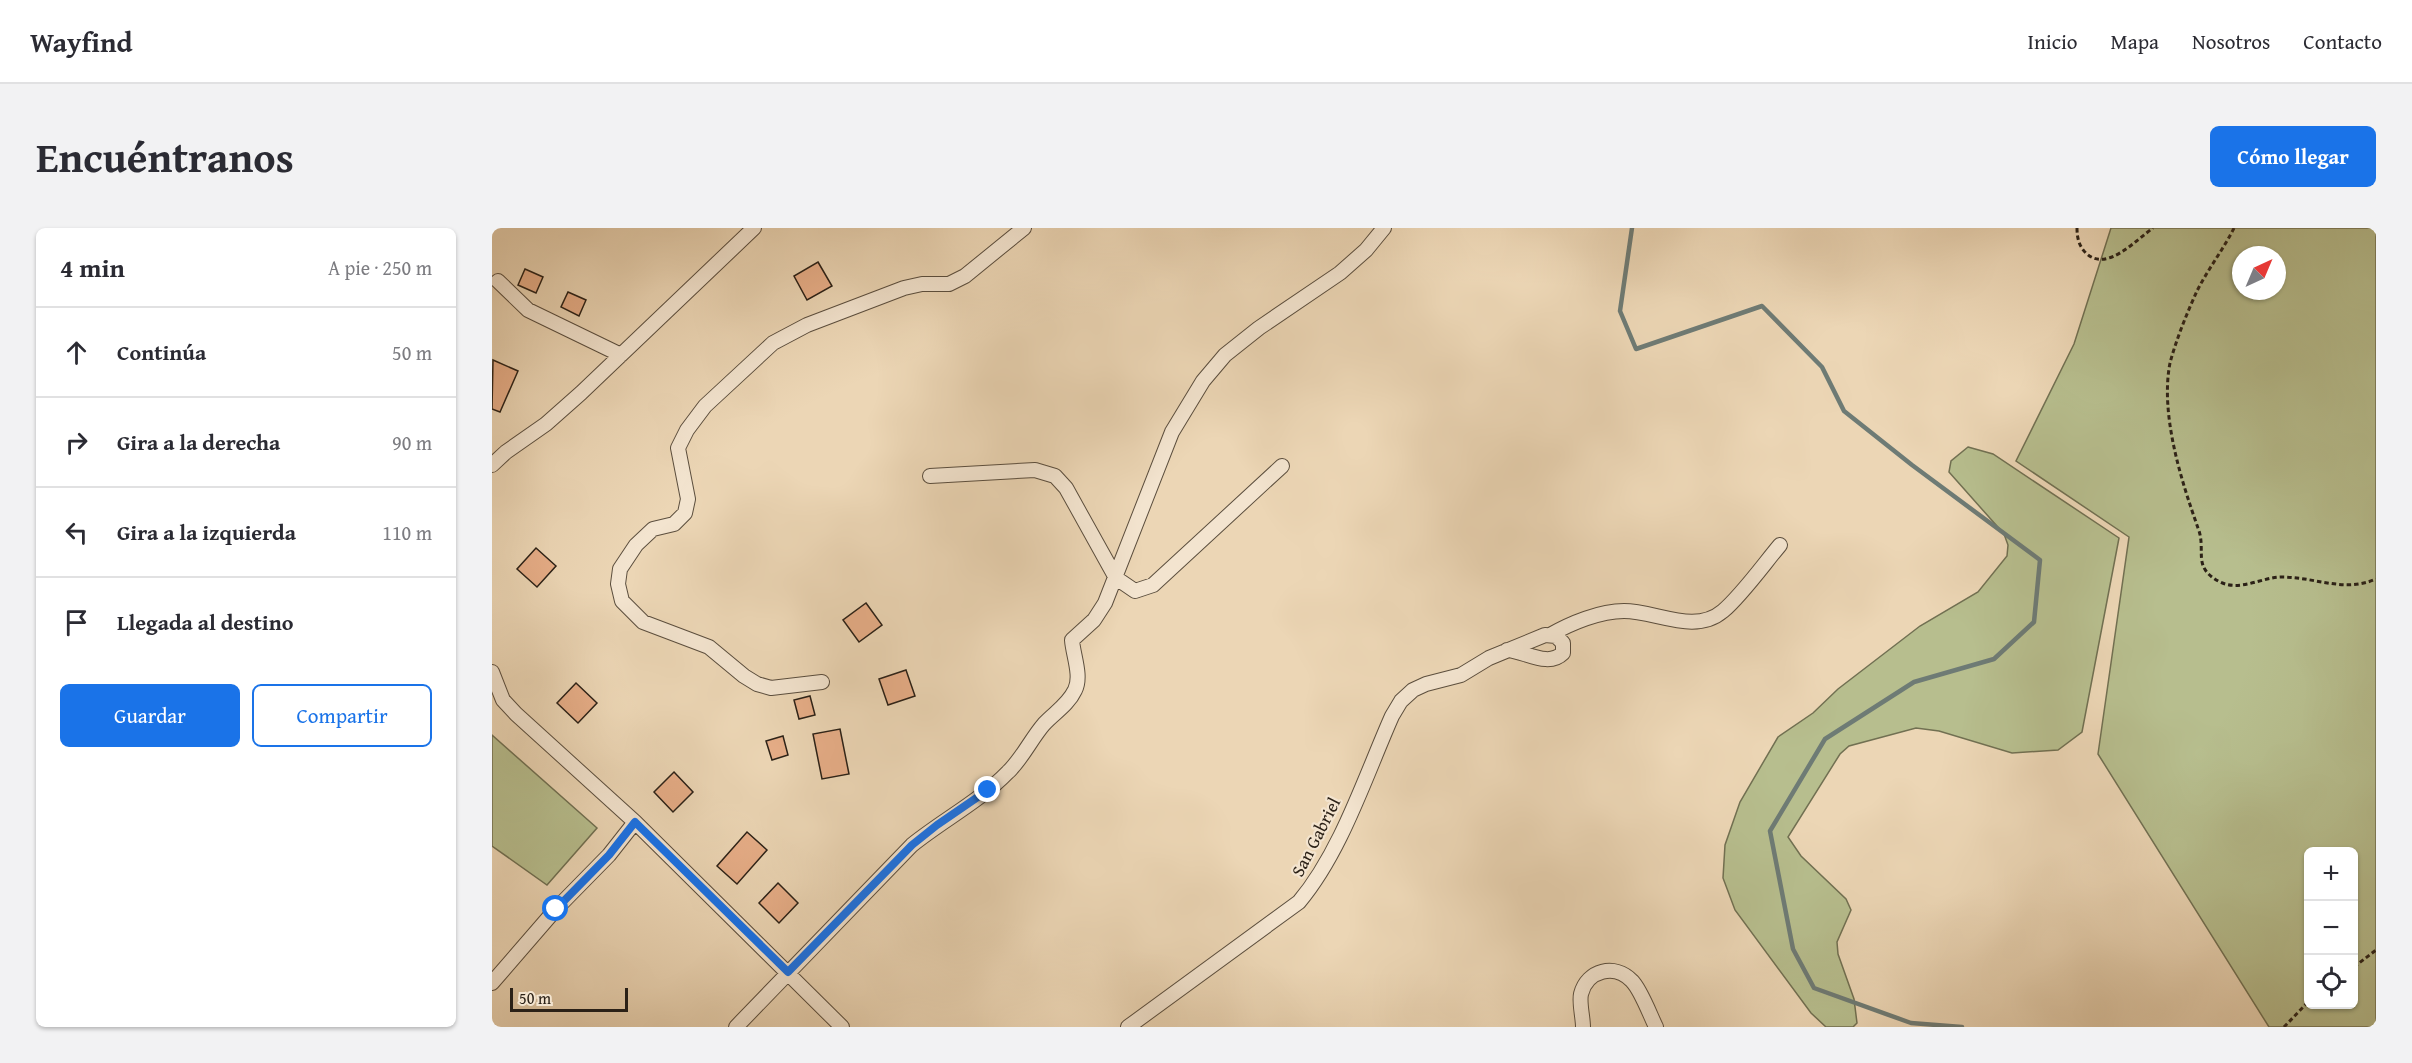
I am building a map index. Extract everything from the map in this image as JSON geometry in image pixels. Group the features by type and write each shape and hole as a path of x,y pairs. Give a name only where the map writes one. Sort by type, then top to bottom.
{"street":[{"path":"492,465 506,452 546,424 754,228"},
{"path":"822,682 771,687 757,684 709,647 643,622 622,601 618,584 620,569 636,545 653,529 674,524 685,513 688,499 678,448 687,430 705,406 773,343 807,325 904,288 922,284 949,284 965,276 1024,228"},
{"path":"736,1027 912,845 988,790 1010,771 1034,736 1065,705 1076,689 1077,670 1072,640 1094,620 1105,603 1172,432 1203,381 1225,355 1259,328 1340,273 1366,250 1384,228"},
{"path":"498,282 528,310 621,355"},
{"path":"492,447 506,452"},
{"path":"930,476 1035,470 1055,476 1066,488 1116,578 1135,591 1153,585 1282,466"},
{"name":"San Gabriel","path":"1128,1027 1299,902 1316,882 1333,852 1392,716 1401,701 1413,690 1426,684 1461,675 1507,650 1545,634 1551,635 1569,624 1624,611 1687,622 1705,620 1722,612 1780,545"},
{"path":"1507,650 1519,651 1546,660 1558,658 1563,653 1563,643 1556,636 1551,635"},
{"path":"492,672 503,700 516,714 635,822 842,1027"},
{"path":"492,983 556,909 609,855 635,822"},
{"path":"1583,1027 1580,996 1588,978 1600,971 1617,971 1633,981 1656,1027"}],"path":[{"path":"2078,228 2077,238 2083,251 2093,260 2113,258 2153,228"},
{"path":"2234,228 2198,290 2170,364 2168,414 2185,491 2202,537 2200,563 2207,573 2222,583 2235,586 2279,577 2346,587 2376,579"},
{"path":"2358,964 2376,950"},
{"path":"2284,1027 2304,1006"}],"green space":[{"path":"2111,228 2376,228 2376,1027 2269,1027 2098,754 2129,537 2016,461 2074,344"},
{"path":"1968,447 1993,454 2119,538 2082,732 2058,750 2012,753 1939,731 1916,728 1849,746 1840,754 1788,837 1801,856 1846,899 1851,910 1837,942 1838,954 1854,999 1857,1023 1853,1027 1826,1027 1811,1013 1735,910 1723,878 1725,845 1740,802 1778,737 1813,713 1838,689 1920,626 1978,592 2007,556 2008,545 2004,534 1949,472 1951,461"},
{"path":"492,735 597,828 547,885 492,846"}],"building":[{"path":"818,262 832,286 807,300 794,276"},
{"path":"525,269 543,277 536,293 518,285"},
{"path":"568,292 586,300 579,316 561,307"},
{"path":"493,360 518,371 500,412 492,409"},
{"path":"536,548 556,566 537,587 517,569"},
{"path":"866,603 882,625 859,642 843,620"},
{"path":"906,670 915,696 888,705 879,679"},
{"path":"576,683 597,703 578,723 557,703"},
{"path":"810,696 815,715 799,719 794,700"},
{"path":"840,729 849,774 822,779 813,734"},
{"path":"783,736 788,755 772,760 766,741"},
{"path":"674,772 693,792 673,812 654,792"},
{"path":"747,832 767,850 737,884 717,866"},
{"path":"778,883 798,903 779,923 759,903"}],"waterway":[{"path":"1632,228 1620,311 1636,349 1762,306 1822,367 1844,411 1912,465 2040,560 2034,622 1994,659 1914,682 1825,739 1770,831 1793,949 1814,988 1911,1023 1962,1027"}],"route":[{"path":"556,909 609,855 635,822 788,972 912,845 988,790"}]}
